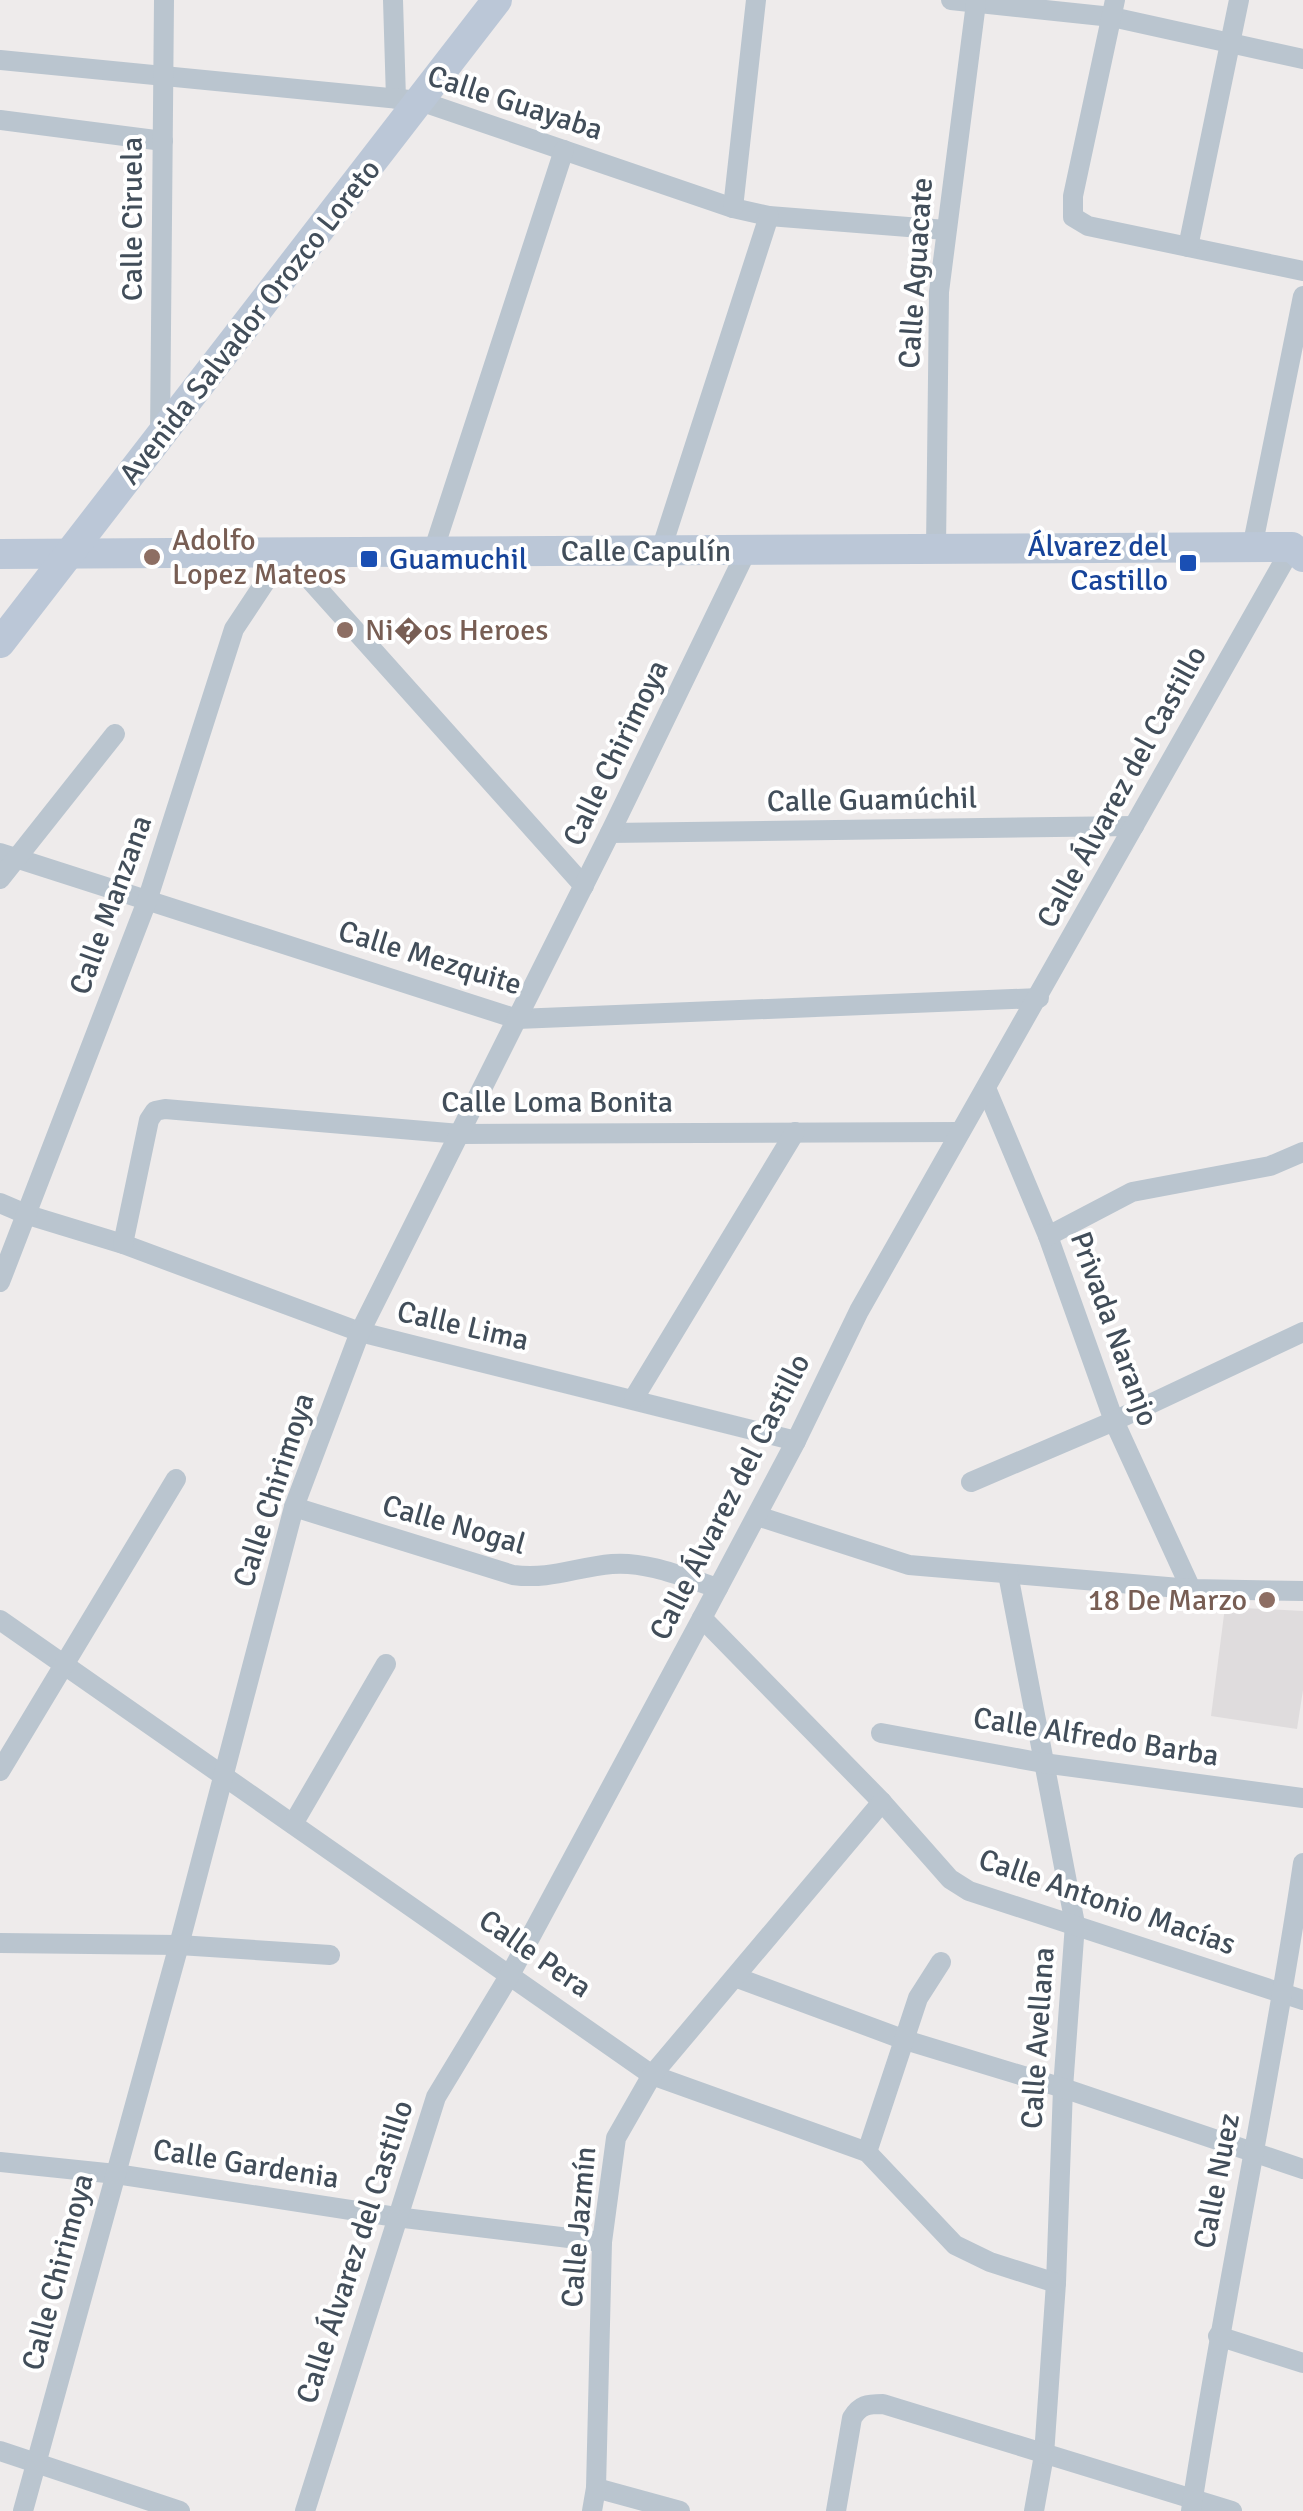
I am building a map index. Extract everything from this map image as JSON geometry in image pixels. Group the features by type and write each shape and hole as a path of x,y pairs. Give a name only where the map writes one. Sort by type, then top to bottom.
{"street":[{"name":"Calle Ciruela","path":"160,438 164,0"},
{"path":"393,0 408,100"},
{"name":"Avenida Salvador Orozco Loreto","path":"0,642 160,438 408,100 498,0"},
{"path":"733,208 756,0"},
{"path":"951,0 1113,8 1303,59"},
{"path":"1188,247 1240,0"},
{"name":"Calle Aguacate","path":"936,549 939,292 967,1"},
{"path":"1113,8 1074,196 1074,217 1088,226 1303,271"},
{"name":"Calle Guayaba","path":"0,60 408,100 733,208 769,216 946,230"},
{"path":"0,120 163,140"},
{"path":"432,552 564,150"},
{"path":"661,550 769,216"},
{"path":"1252,548 1303,296"},
{"name":"Calle Capulín","path":"0,554 1252,548 1297,552"},
{"name":"Calle Chirimoya","path":"23,2511 179,1945 294,1506 360,1332 747,550"},
{"path":"284,552 584,886"},
{"name":"Calle Manzana","path":"0,1282 147,901 234,630 284,552"},
{"name":"Calle Álvarez del Castillo","path":"305,2511 436,2097 510,1973 757,1516 859,1311 1134,826 1297,552"},
{"path":"0,880 8,857 116,734"},
{"name":"Calle Guamúchil","path":"610,833 1134,826"},
{"name":"Calle Mezquite","path":"8,857 517,1019 1039,998"},
{"name":"Privada Naranjo","path":"986,1088 1048,1236 1114,1421 1191,1589"},
{"name":"Calle Loma Bonita","path":"123,1244 149,1120 155,1111 165,1109 460,1134 960,1132"},
{"path":"634,1398 795,1132"},
{"path":"1048,1236 1132,1192 1270,1166 1303,1152"},
{"name":"Calle Lima","path":"0,1203 360,1332 796,1441"},
{"path":"971,1482 1114,1421 1303,1332"},
{"path":"0,1771 176,1479"},
{"name":"Calle Nogal","path":"294,1506 513,1575 539,1578 614,1564 662,1571 718,1588"},
{"path":"757,1516 908,1566 1191,1589 1303,1590"},
{"name":"Calle Avellana","path":"1008,1574 1075,1924 1063,2088 1056,2283 1044,2454 1034,2511"},
{"name":"Calle Antonio Macías","path":"702,1618 882,1802 950,1879 969,1891 1293,1997"},
{"name":"Calle Pera","path":"0,1620 652,2074 867,2152 955,2245 990,2262 1056,2283"},
{"path":"293,1824 386,1664"},
{"name":"Calle Alfredo Barba","path":"881,1733 1043,1763 1303,1798"},
{"name":"Calle Jazmín","path":"592,2511 596,2488 602,2242 616,2138 652,2074 882,1802"},
{"name":"Calle Nuez","path":"1192,2505 1218,2336 1254,2154 1293,1997 1303,1863"},
{"path":"0,1943 179,1945 330,1955"},
{"path":"867,2152 918,1998 940,1962"},
{"path":"735,1976 905,2040 1063,2088 1303,2169"},
{"name":"Calle Gardenia","path":"0,2162 116,2174 396,2217 602,2242"},
{"path":"1218,2336 1303,2363"},
{"path":"836,2511 847,2432 858,2408 882,2404 1192,2505 1232,2511"},
{"path":"0,2452 180,2511"},
{"path":"596,2488 680,2511"}],"shaded area":[{"path":"1225,1607 1303,1611 1303,1690 1297,1729 1211,1716"}],"place":[{"name":"Adolfo Lopez Mateos","path":"152,557"},
{"name":"Guamuchil","path":"369,559"},
{"name":"Álvarez del Castillo","path":"1188,563"},
{"name":"Ni�os Heroes","path":"345,630"},
{"name":"18 De Marzo","path":"1267,1600"}]}
